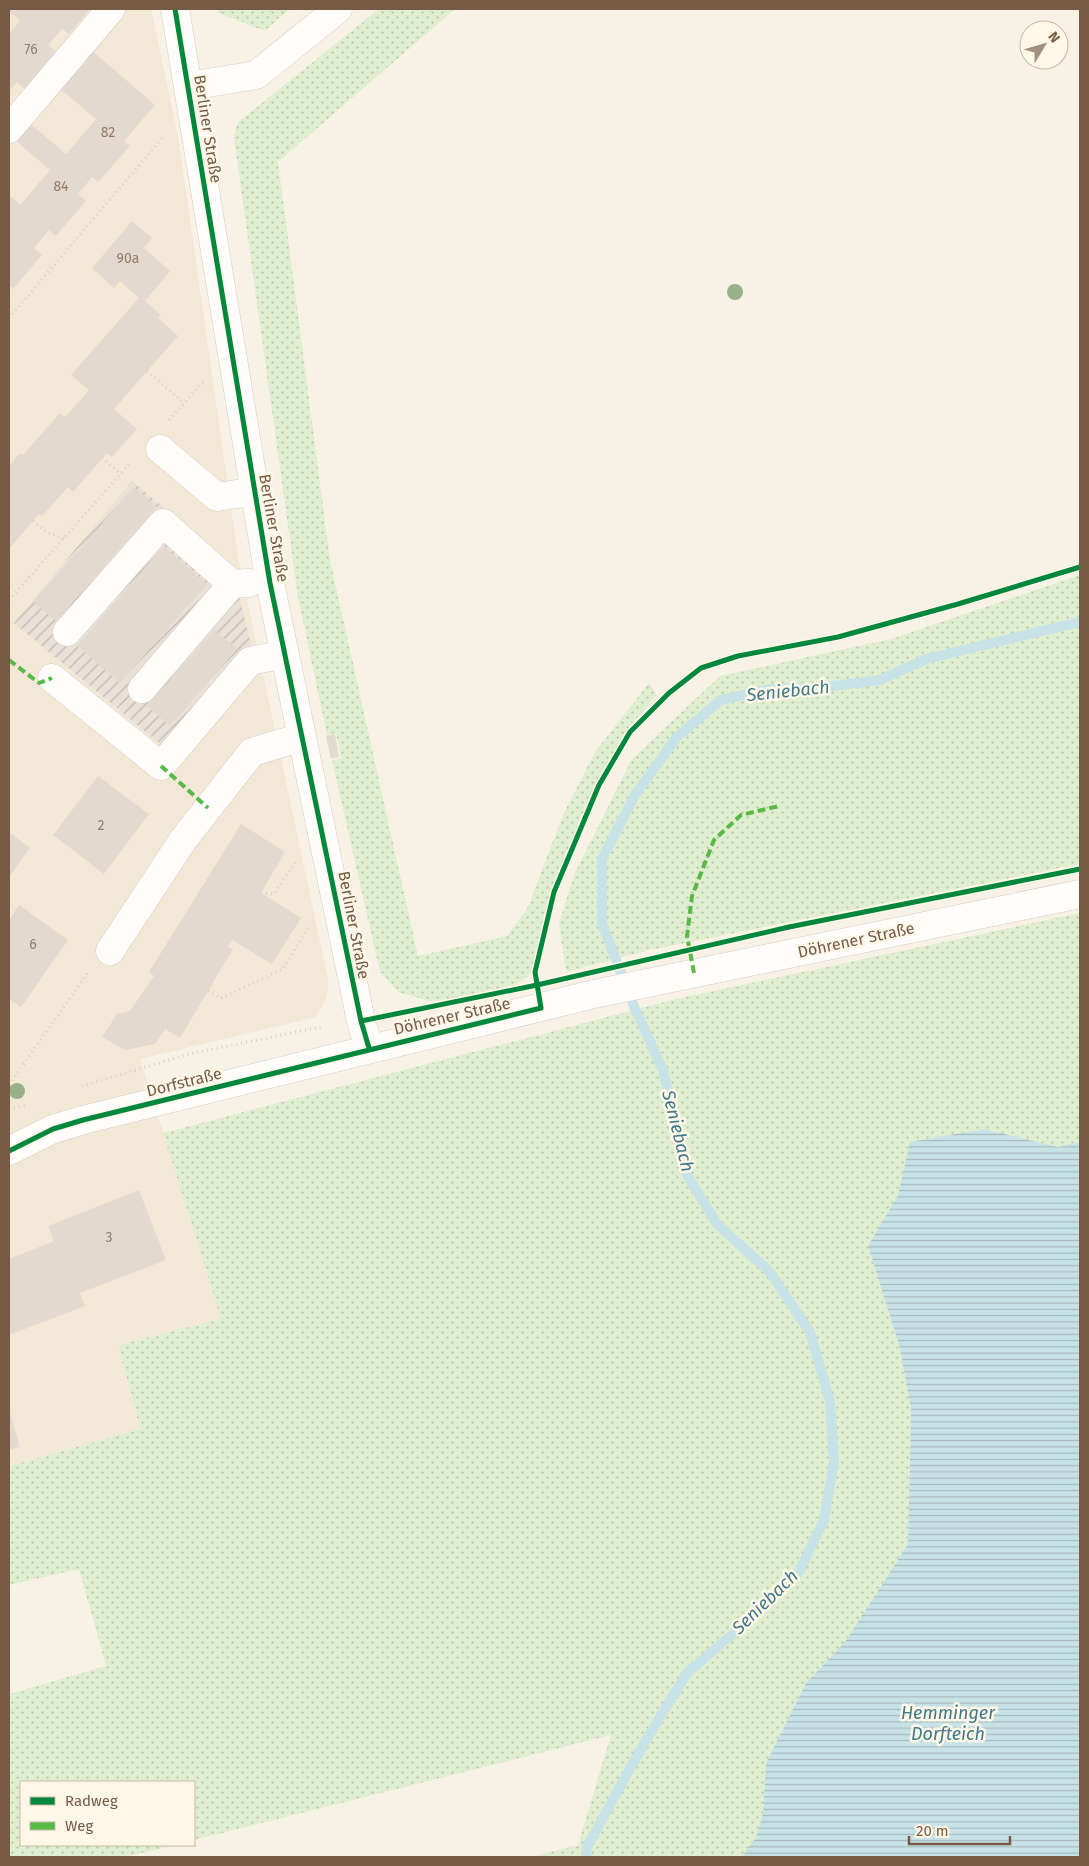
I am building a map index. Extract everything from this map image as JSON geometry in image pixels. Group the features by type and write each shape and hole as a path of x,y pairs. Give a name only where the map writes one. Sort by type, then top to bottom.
{"street":[{"path":"9,129 112,9"},
{"name":"Berliner Straße","path":"175,9 191,94 270,583 361,1021 369,1048"},
{"path":"191,94 256,75 333,11"},
{"path":"163,437 218,497 255,491"},
{"path":"67,632 163,523 232,584 270,583"},
{"path":"142,689 232,584"},
{"path":"52,678 161,766 250,662 285,654"},
{"path":"110,951 183,840 252,752 302,737"},
{"name":"Döhrener Straße","path":"369,1048 644,983 1080,894"},
{"name":"Dorfstraße","path":"9,1151 53,1129 83,1120 369,1048"}],"path":[{"path":"9,318 191,94"},
{"path":"163,437 184,403 231,350"},
{"path":"147,371 184,403"},
{"path":"102,458 121,474"},
{"path":"9,600 134,460"},
{"path":"33,521 48,533 64,538"},
{"path":"261,893 274,894 297,858 327,852"},
{"path":"208,991 220,998 282,969 313,919 337,906"},
{"path":"9,1085 97,960 110,951"},
{"path":"78,1088 93,1081 189,1054 294,1030 361,1021"},
{"path":"9,1109 36,1102"}],"shaded area":[{"path":"9,9 151,9 178,136 238,557 329,984 325,1001 316,1017 140,1059 222,1319 118,1345 140,1429 9,1466"},
{"path":"132,481 232,565 253,654 171,753 14,623"}],"green space":[{"path":"218,9 290,9 265,31 218,13"},
{"path":"379,9 455,9 278,162 330,560 418,956 507,936 527,909 564,813 595,752 649,683 657,695 625,732 583,814 553,891 530,975 515,985 446,1000 429,1001 398,992 380,972 332,760 341,758 336,734 327,735 298,597 234,138 237,123"},
{"path":"1080,575 1080,864 650,950 566,972 559,923 575,873 632,759 720,676 891,639"},
{"path":"1080,913 1080,1142 1058,1147 984,1129 910,1142 898,1195 868,1246 899,1345 911,1408 908,1544 845,1642 806,1683 766,1763 763,1814 756,1837 743,1857 531,1857 578,1845 611,1735 195,1840 195,1781 20,1781 20,1846 171,1846 126,1857 9,1857 9,1694 106,1666 79,1569 9,1585 9,1466 140,1429 118,1345 221,1319 163,1133 676,999"}],"water":[{"name":"Hemminger Dorfteich","path":"984,1129 1058,1147 1080,1142 1080,1857 742,1857 756,1837 763,1814 766,1763 806,1683 845,1642 908,1544 911,1408 899,1345 868,1246 898,1195 910,1142"}],"building":[{"path":"9,9 90,9 69,34 62,29 48,45 56,52 25,89 17,82 9,91 9,34 20,21"},
{"path":"90,49 155,105 124,141 130,146 98,182 92,177 78,194 86,201 56,236 49,230 34,248 42,255 13,289 9,285 9,195 20,205 50,170 14,139 28,122 66,154 96,119 57,86"},
{"path":"132,221 152,238 144,248 170,271 145,301 161,315 158,318 178,336 114,409 137,429 112,457 107,453 73,492 68,487 42,516 39,514 9,549 9,466 19,454 23,455 60,413 65,417 89,390 71,375 139,298 120,281 114,288 92,268"},
{"path":"134,487 157,507 56,621 33,602"},
{"path":"164,546 207,584 120,683 77,646"},
{"path":"214,630 237,649 170,726 147,706"},
{"path":"335,734 339,757 331,759 326,736"},
{"path":"98,776 149,814 104,874 53,835"},
{"path":"241,824 285,852 261,893 301,918 272,964 232,940 228,946 233,949 180,1038 165,1029 155,1044 125,1050 102,1037 117,1014 130,1011 154,976 149,972"},
{"path":"9,832 30,848 9,877"},
{"path":"19,905 68,940 21,1007 9,999 9,920"},
{"path":"139,1190 166,1260 80,1293 85,1306 9,1335 9,1259 54,1241 48,1226"},
{"path":"9,1409 20,1447 9,1450"}],"waterway":[{"name":"Seniebach","path":"586,1857 587,1847 643,1745 687,1673 760,1611 799,1572 824,1520 834,1461 830,1402 810,1332 770,1272 717,1224 687,1175 663,1070 635,1009 602,924 602,859 635,795 677,737 721,700 770,689 826,687 880,680 926,659 1080,622"}],"marked path":[{"path":"9,660 39,683 52,678"},
{"path":"161,766 208,808"},
{"path":"694,973 687,936 692,896 714,840 741,815 779,806"}],"cycle path":[{"path":"175,9 270,583 361,1021 369,1048"},
{"path":"9,1151 53,1129 83,1120 541,1008 535,972 554,892 599,785 630,732 669,693 701,668 738,656 838,637 958,604 1080,567"},
{"path":"361,1021 537,985 789,927 1080,869"}]}
